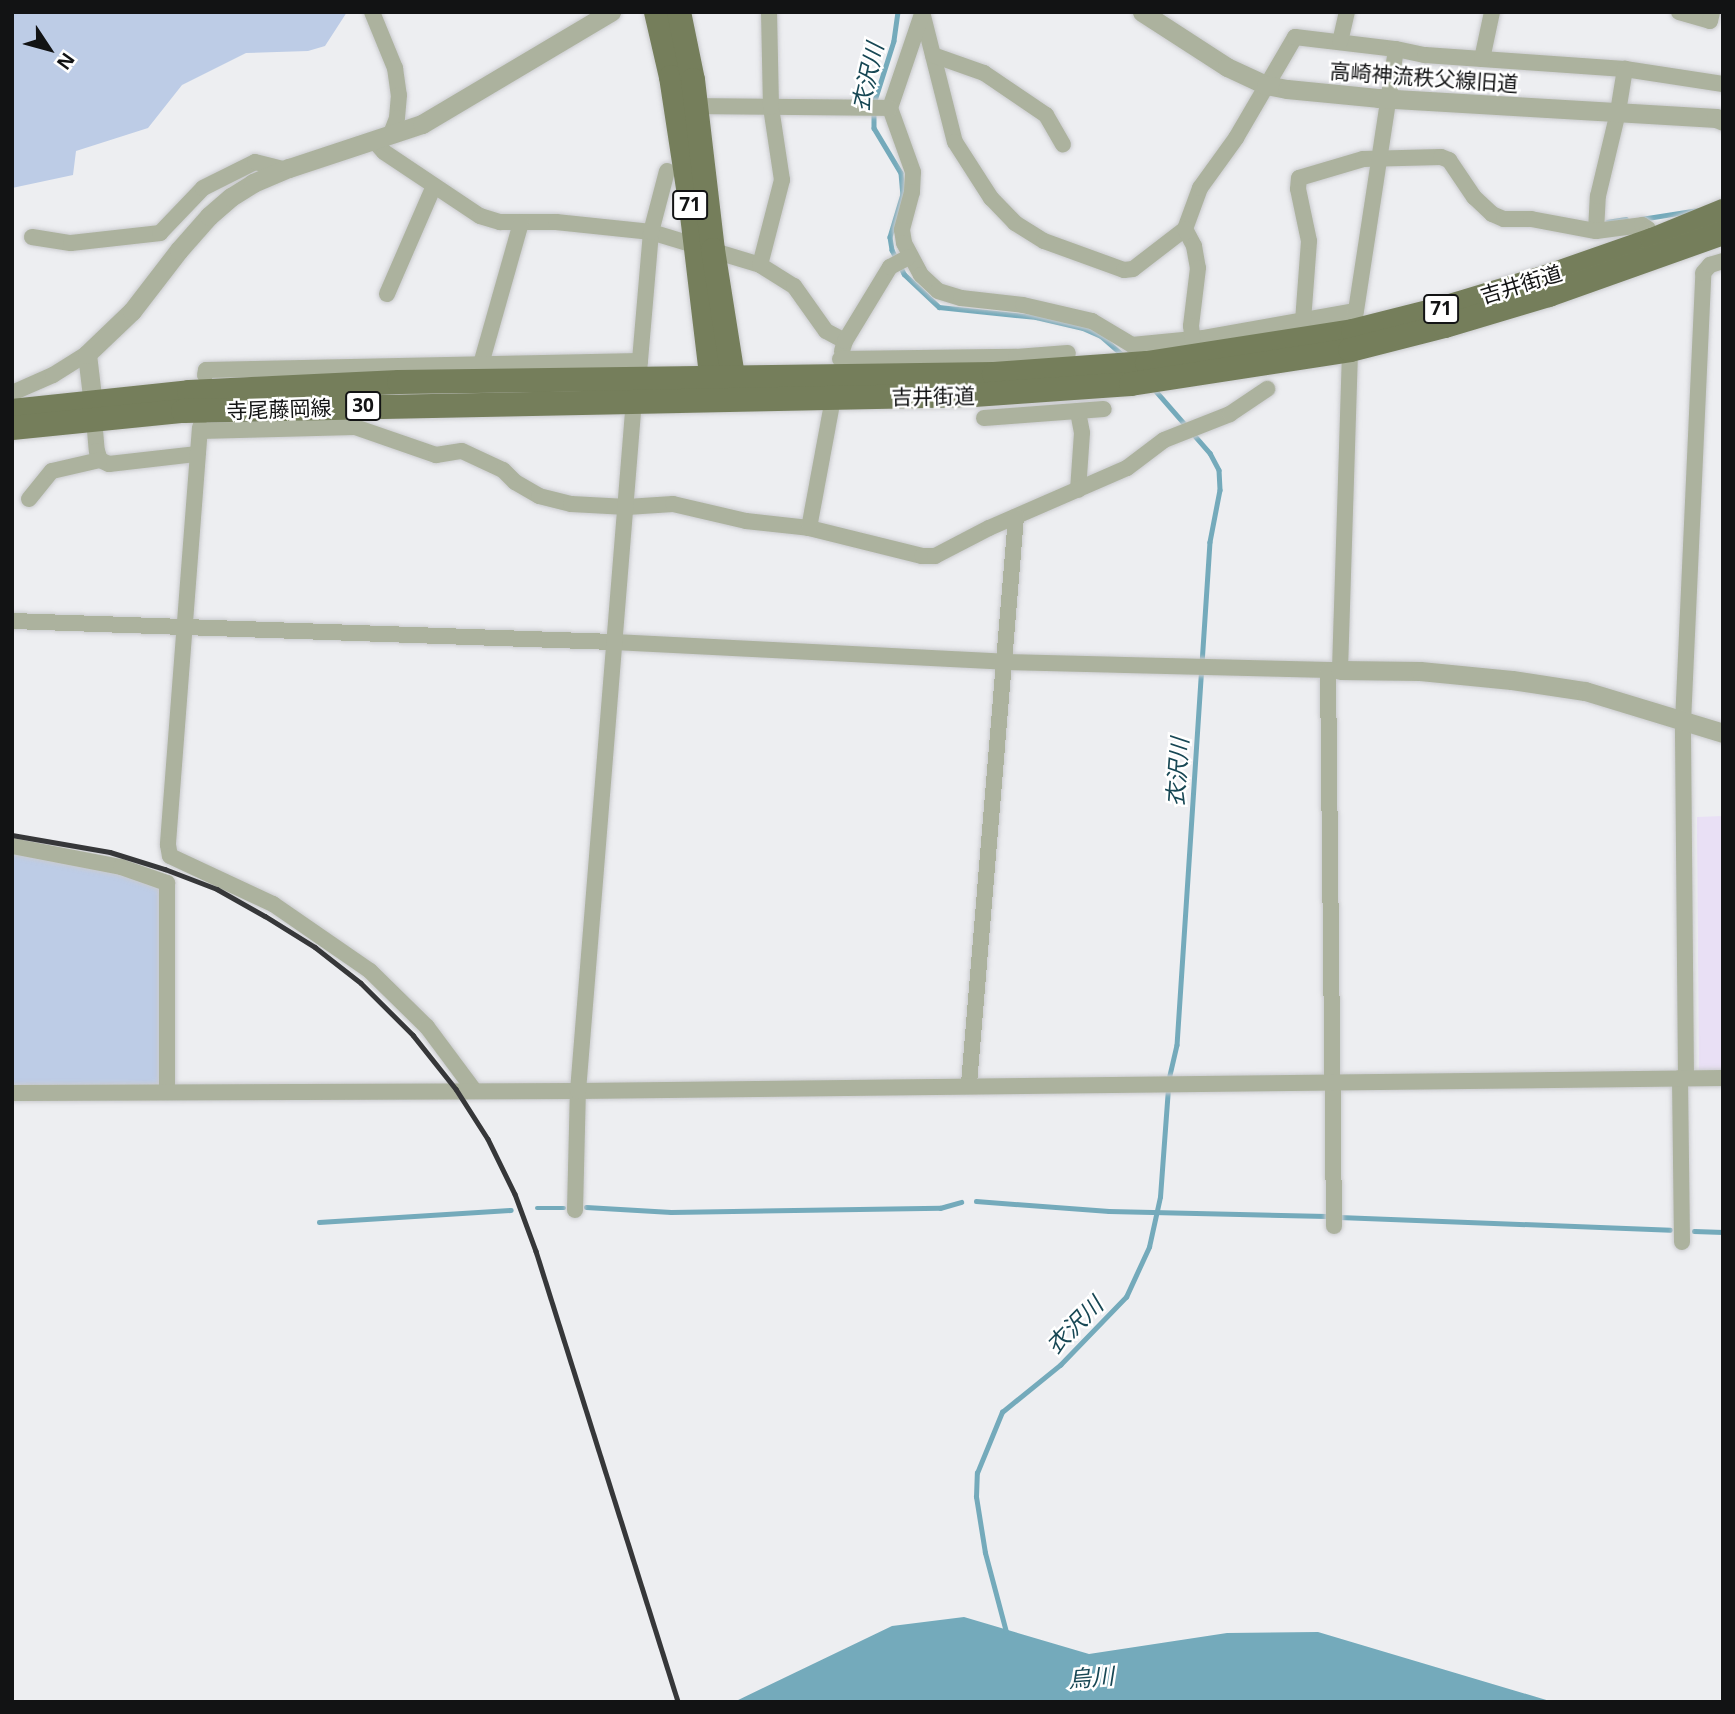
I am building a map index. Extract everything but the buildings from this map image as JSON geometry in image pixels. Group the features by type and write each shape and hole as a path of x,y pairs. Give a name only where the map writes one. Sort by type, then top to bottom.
{"main road":[{"name":"71","path":"656,12 704,248 723,387"},
{"name":"71","path":"679,12 697,106 704,248"},
{"name":"吉井街道","path":"837,377 987,395 1167,380 1540,279 1652,240 1723,211"},
{"name":"吉井街道","path":"723,387 837,377 994,374 1147,363 1353,331 1549,295 1723,233"},
{"name":"寺尾藤岡線","path":"12,428 189,392 385,382 637,380 723,387"},
{"name":"寺尾藤岡線","path":"12,411 94,410"}],"street":[{"path":"372,12 395,68 399,94 397,118 382,139 384,152 480,216 500,222 556,222 651,232 760,265 794,286 826,331 845,341"},
{"path":"12,393 53,375 87,354 132,311 209,215 253,183 382,139 446,111 611,12"},
{"path":"760,265 782,180 771,107 769,12"},
{"name":"高崎神流秩父線旧道","path":"1142,12 1227,68 1266,85 1390,99 1716,118 1723,121"},
{"path":"1340,42 1347,12"},
{"path":"1482,59 1492,12"},
{"path":"1679,12 1710,20 1712,12"},
{"path":"922,13 956,142 991,198 1015,223 1044,241 1124,270 1133,269 1185,229 1200,188 1236,138 1295,37 1396,48 1424,55 1625,69 1723,84"},
{"path":"922,13 890,108 913,172 912,192 902,230 909,257 921,275 938,292 961,298 1023,305 1092,321 1132,345 1193,341 1303,321 1353,331"},
{"path":"1334,1226 1334,670 1353,331 1396,48"},
{"path":"933,55 985,73 1016,94 1046,115 1063,144"},
{"path":"1596,231 1598,196 1625,69"},
{"path":"697,106 890,108"},
{"path":"1303,321 1309,241 1298,189 1299,178 1363,159 1441,157 1448,160 1474,197 1492,214 1504,219 1531,219 1596,231 1642,225 1648,229 1652,240"},
{"path":"32,237 71,243 160,233 203,188 255,162 286,170"},
{"path":"575,1210 578,1091 637,380 651,232 667,171"},
{"path":"387,294 434,186"},
{"path":"481,364 521,223"},
{"path":"1185,229 1194,246 1198,268 1193,341"},
{"path":"809,528 845,341 890,267 909,257"},
{"path":"1682,1242 1683,722 1703,273 1710,265 1723,261"},
{"path":"87,354 100,460"},
{"path":"837,377 1016,357 1068,354"},
{"path":"205,375 206,370 481,364 637,380"},
{"path":"474,1090 427,1027 360,964 273,904 170,856 168,845 200,429 355,427 436,455 462,451 503,470 515,482 539,496 571,504 627,507 673,504 746,521 809,528 922,556 935,556 1127,468 1164,440 1230,414 1267,389"},
{"path":"984,418 1104,409"},
{"path":"1078,412 1082,433 1079,490"},
{"path":"29,499 52,471 100,460 109,464 197,454"},
{"path":"969,1084 1016,517"},
{"path":"12,621 614,642 1005,662 1420,671 1585,691 1723,733"},
{"path":"12,846 121,867 167,883 167,1091"},
{"path":"12,1093 578,1091 969,1084 1723,1078"}],"shaded area":[{"path":"12,12 347,12 325,46 308,51 246,53 182,85 148,128 76,151 73,175 12,188"},
{"path":"1723,816 1723,1072 1699,1072 1697,817"},
{"path":"12,850 81,861 161,887 161,1087 12,1087"}],"water":[{"name":"烏川","path":"964,1617 1089,1654 1227,1633 1318,1632 1553,1702 734,1702 892,1626"}],"waterway":[{"name":"衣沢川","path":"898,12 894,41 874,104 874,128 901,173 903,194 890,237 892,250 904,274 939,307 1036,317 1083,328 1101,336 1123,355"},
{"path":"1641,219 1698,210"},
{"path":"1607,222 1626,219"},
{"name":"衣沢川","path":"1155,390 1210,453 1219,470 1220,490 1210,542 1177,1045 1169,1079"},
{"name":"衣沢川","path":"1006,1632 985,1553 976,1497 977,1473 1002,1412 1060,1365 1126,1297 1149,1247 1160,1197 1168,1088"},
{"path":"976,1201 1109,1211 1326,1216"},
{"path":"586,1207 671,1212 940,1208 961,1202"},
{"path":"537,1208 564,1208"},
{"path":"319,1222 511,1210"},
{"path":"1339,1217 1670,1230"},
{"path":"1694,1231 1723,1232"}],"railway":[{"path":"12,835 110,852 165,869 217,889 265,916 315,947 361,983 413,1035 456,1089 488,1139 515,1194 536,1251 678,1702"}]}
